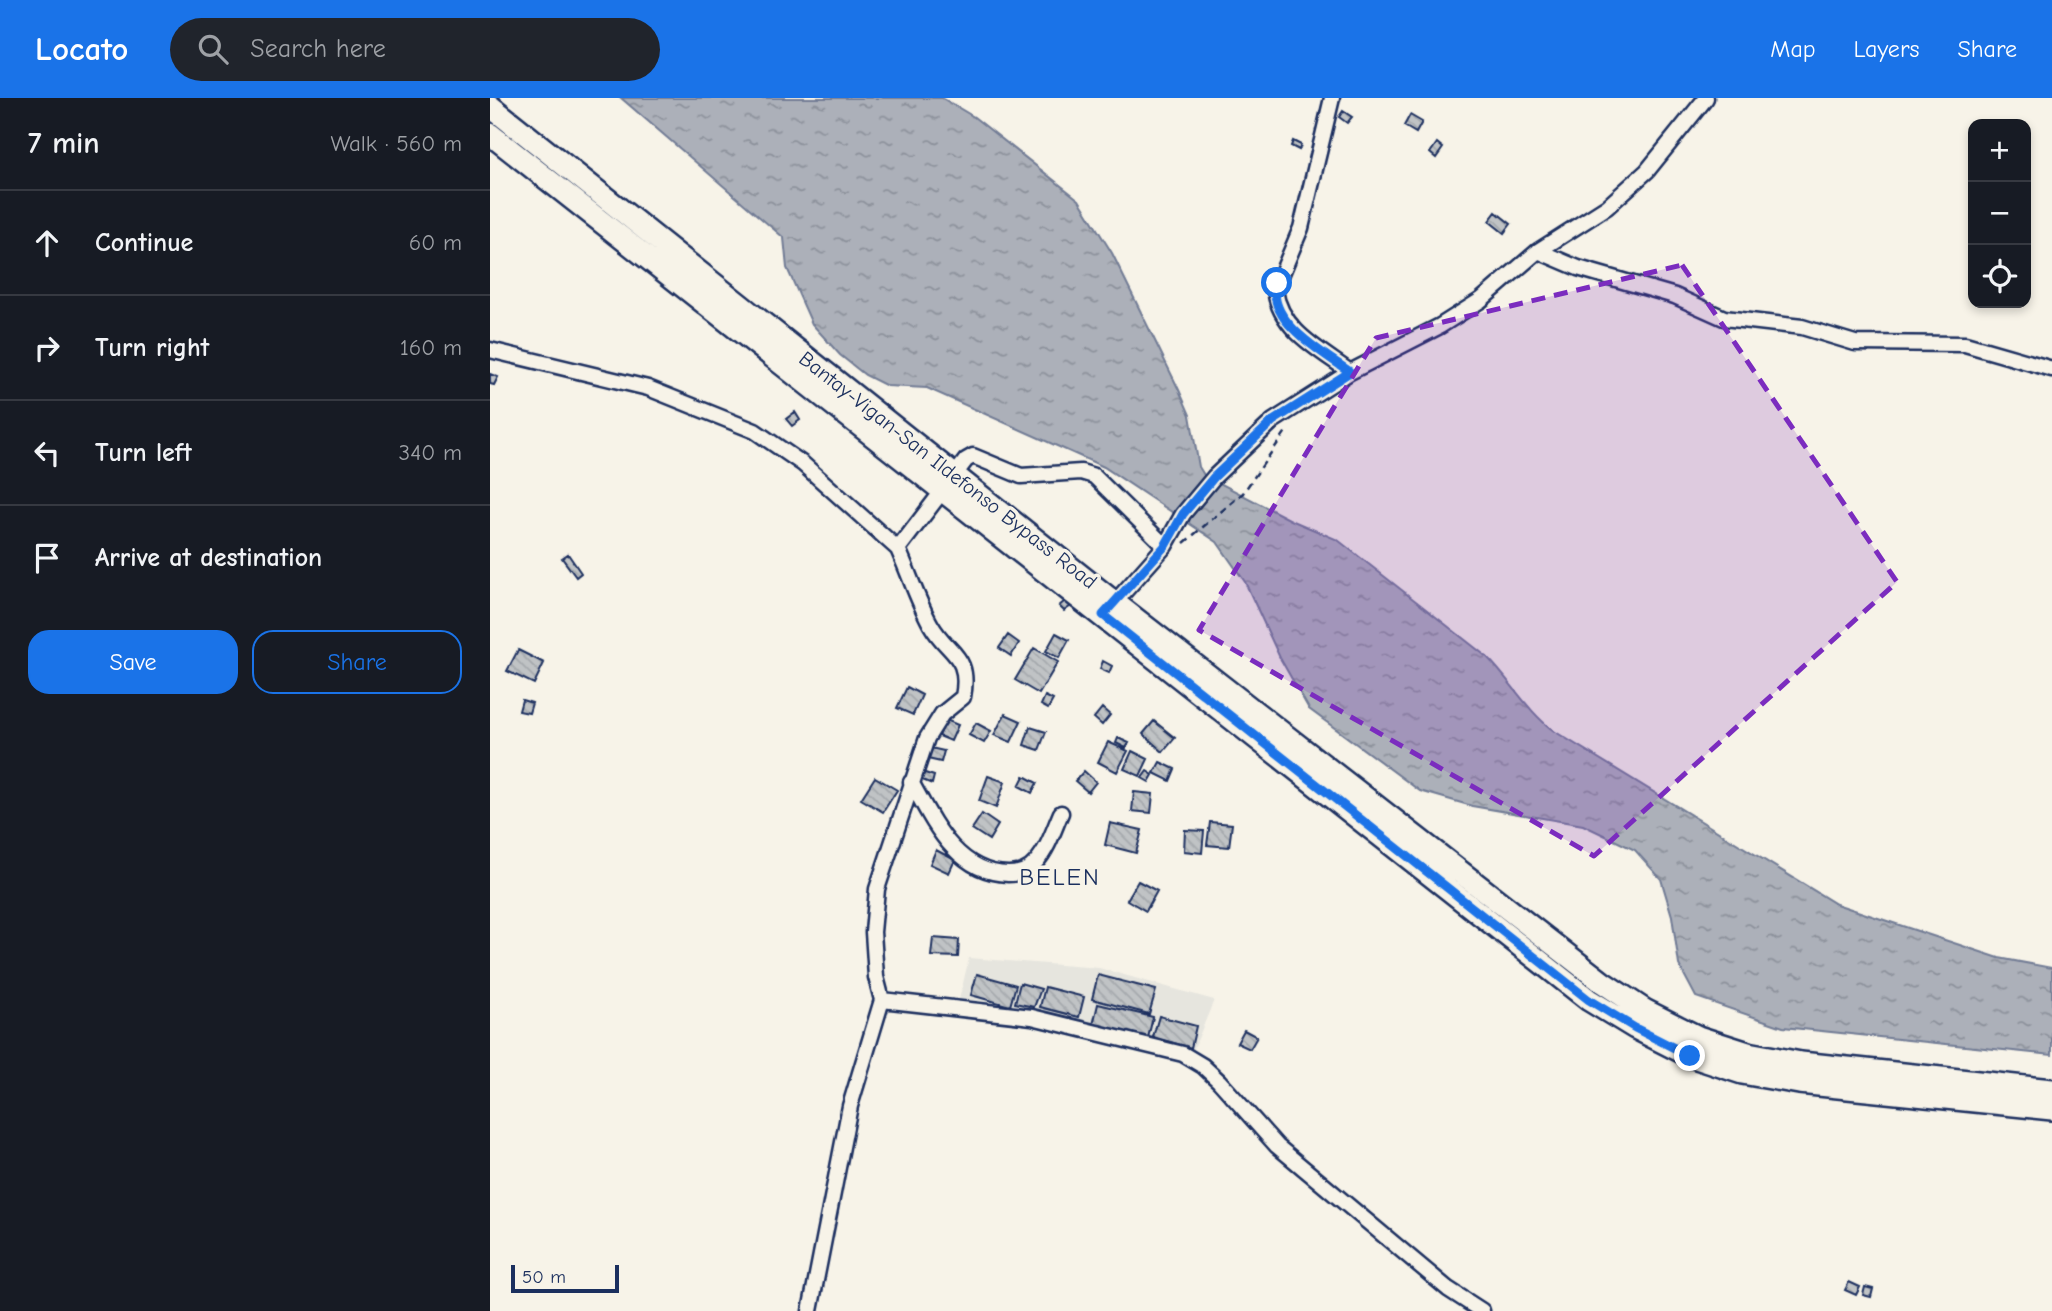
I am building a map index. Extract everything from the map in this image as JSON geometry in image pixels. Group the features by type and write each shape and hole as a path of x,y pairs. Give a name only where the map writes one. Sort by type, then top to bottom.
{"main road":[{"name":"Bantay-Vigan-San Ildefonso Bypass Road","path":"490,106 950,483 1589,1000 1635,1028 1690,1056 1742,1073 1800,1083 2052,1109"},
{"name":"Bantay-Vigan-San Ildefonso Bypass Road","path":"490,134 950,483"},
{"name":"Bantay-Vigan-San Ildefonso Bypass Road","path":"1109,609 1602,982 1646,1010 1698,1037 1748,1053 1801,1063 2052,1090"}],"street":[{"path":"1332,98 1301,228 1275,290 1282,313 1295,333 1350,372"},
{"path":"1109,609 1165,546 1183,514 1214,477 1273,421 1350,372 1440,326 1481,300 1538,251 1607,207 1647,171 1706,98"},
{"path":"1538,251 1578,268 1675,296 1724,318 1802,327 1855,343 1965,344 2052,369"},
{"path":"490,350 648,388 755,431 803,464 898,549 932,626 956,652 966,683 963,697 942,714 927,738 884,863 873,912 876,977 882,1000 850,1106 810,1311"},
{"path":"898,549 966,460 973,456 1021,477 1081,472 1094,475 1165,546"},
{"path":"911,782 936,827 955,851 968,862 987,871 1017,874 1028,870 1041,855 1061,813"},
{"path":"882,1000 1032,1017 1183,1054 1203,1066 1219,1081 1277,1146 1448,1290 1482,1311"}],"path":[{"path":"1196,534 1243,492 1289,427"}],"highlighted area":[{"path":"1682,265 1897,582 1594,856 1199,630 1376,338"}],"shaded area":[{"path":"969,958 1099,968 1214,1000 1192,1053 1098,1029 959,1000"}],"water":[{"path":"621,98 942,98 974,117 1079,200 1112,253 1179,390 1190,415 1199,467 1204,475 1291,520 1338,540 1487,657 1554,731 1836,904 1999,958 2052,968 2052,1055 1783,1027 1696,997 1679,965 1672,916 1661,879 1635,850 1583,825 1472,806 1420,791 1309,709 1280,658 1245,582 1217,542 1104,467 927,388 887,386 865,375 840,355 812,324 787,268 784,238"}],"building":[{"path":"1343,111 1352,117 1347,123 1339,117"},
{"path":"1410,115 1422,122 1416,133 1404,126"},
{"path":"1293,141 1301,145 1299,150 1291,146"},
{"path":"1437,143 1443,148 1436,158 1430,153"},
{"path":"1496,212 1511,224 1504,233 1489,221"},
{"path":"490,374 498,377 494,385 490,384"},
{"path":"795,412 800,420 792,426 786,419"},
{"path":"568,554 581,573 576,577 562,558"},
{"path":"1069,598 1074,604 1064,611 1059,606"},
{"path":"1056,633 1069,640 1059,658 1046,651"},
{"path":"1008,635 1019,643 1011,656 999,648"},
{"path":"1034,648 1058,662 1039,694 1015,680"},
{"path":"518,650 544,663 534,684 507,671"},
{"path":"1103,661 1112,666 1109,673 1100,669"},
{"path":"907,687 922,695 913,715 897,708"},
{"path":"1045,696 1053,700 1048,709 1041,705"},
{"path":"522,700 532,703 529,713 519,711"},
{"path":"1102,708 1110,715 1102,725 1094,718"},
{"path":"1005,714 1021,721 1011,742 994,735"},
{"path":"946,720 958,725 951,741 939,736"},
{"path":"1154,721 1175,738 1163,752 1143,734"},
{"path":"976,723 991,731 984,743 969,735"},
{"path":"1030,727 1046,732 1039,750 1024,745"},
{"path":"1118,738 1129,743 1126,748 1116,743"},
{"path":"1108,742 1128,751 1117,772 1098,762"},
{"path":"926,747 944,751 941,762 923,758"},
{"path":"1132,751 1148,759 1140,776 1124,769"},
{"path":"1160,762 1175,769 1170,781 1154,773"},
{"path":"919,771 934,776 932,784 917,778"},
{"path":"1084,771 1096,782 1088,792 1075,781"},
{"path":"1147,771 1153,775 1149,782 1142,778"},
{"path":"988,776 1005,782 996,808 979,801"},
{"path":"1024,776 1037,783 1032,793 1019,786"},
{"path":"875,777 897,790 883,812 861,799"},
{"path":"1134,792 1153,794 1151,813 1132,811"},
{"path":"982,814 998,825 989,840 972,829"},
{"path":"1210,822 1232,824 1229,847 1207,845"},
{"path":"1110,823 1142,830 1136,853 1105,845"},
{"path":"1185,830 1204,831 1202,853 1184,851"},
{"path":"936,850 955,860 949,873 930,864"},
{"path":"1138,881 1157,891 1146,911 1127,900"},
{"path":"933,938 959,940 958,957 931,956"},
{"path":"977,974 1016,985 1010,1006 971,995"},
{"path":"1098,975 1156,990 1149,1014 1092,999"},
{"path":"1020,983 1041,989 1034,1007 1015,1003"},
{"path":"1045,987 1084,997 1079,1017 1040,1007"},
{"path":"1098,1004 1153,1017 1148,1038 1093,1025"},
{"path":"1159,1016 1196,1026 1191,1048 1153,1037"},
{"path":"1244,1030 1257,1037 1250,1049 1237,1043"},
{"path":"1849,1282 1860,1287 1856,1295 1845,1290"},
{"path":"1865,1287 1873,1289 1871,1297 1863,1295"}],"district":[{"name":"BELEN","path":"1060,877"}],"route":[{"path":"1277,283 1275,297 1295,333 1350,372 1273,421 1214,477 1183,514 1165,546 1103,615 1589,1000 1635,1028 1690,1056"}]}
